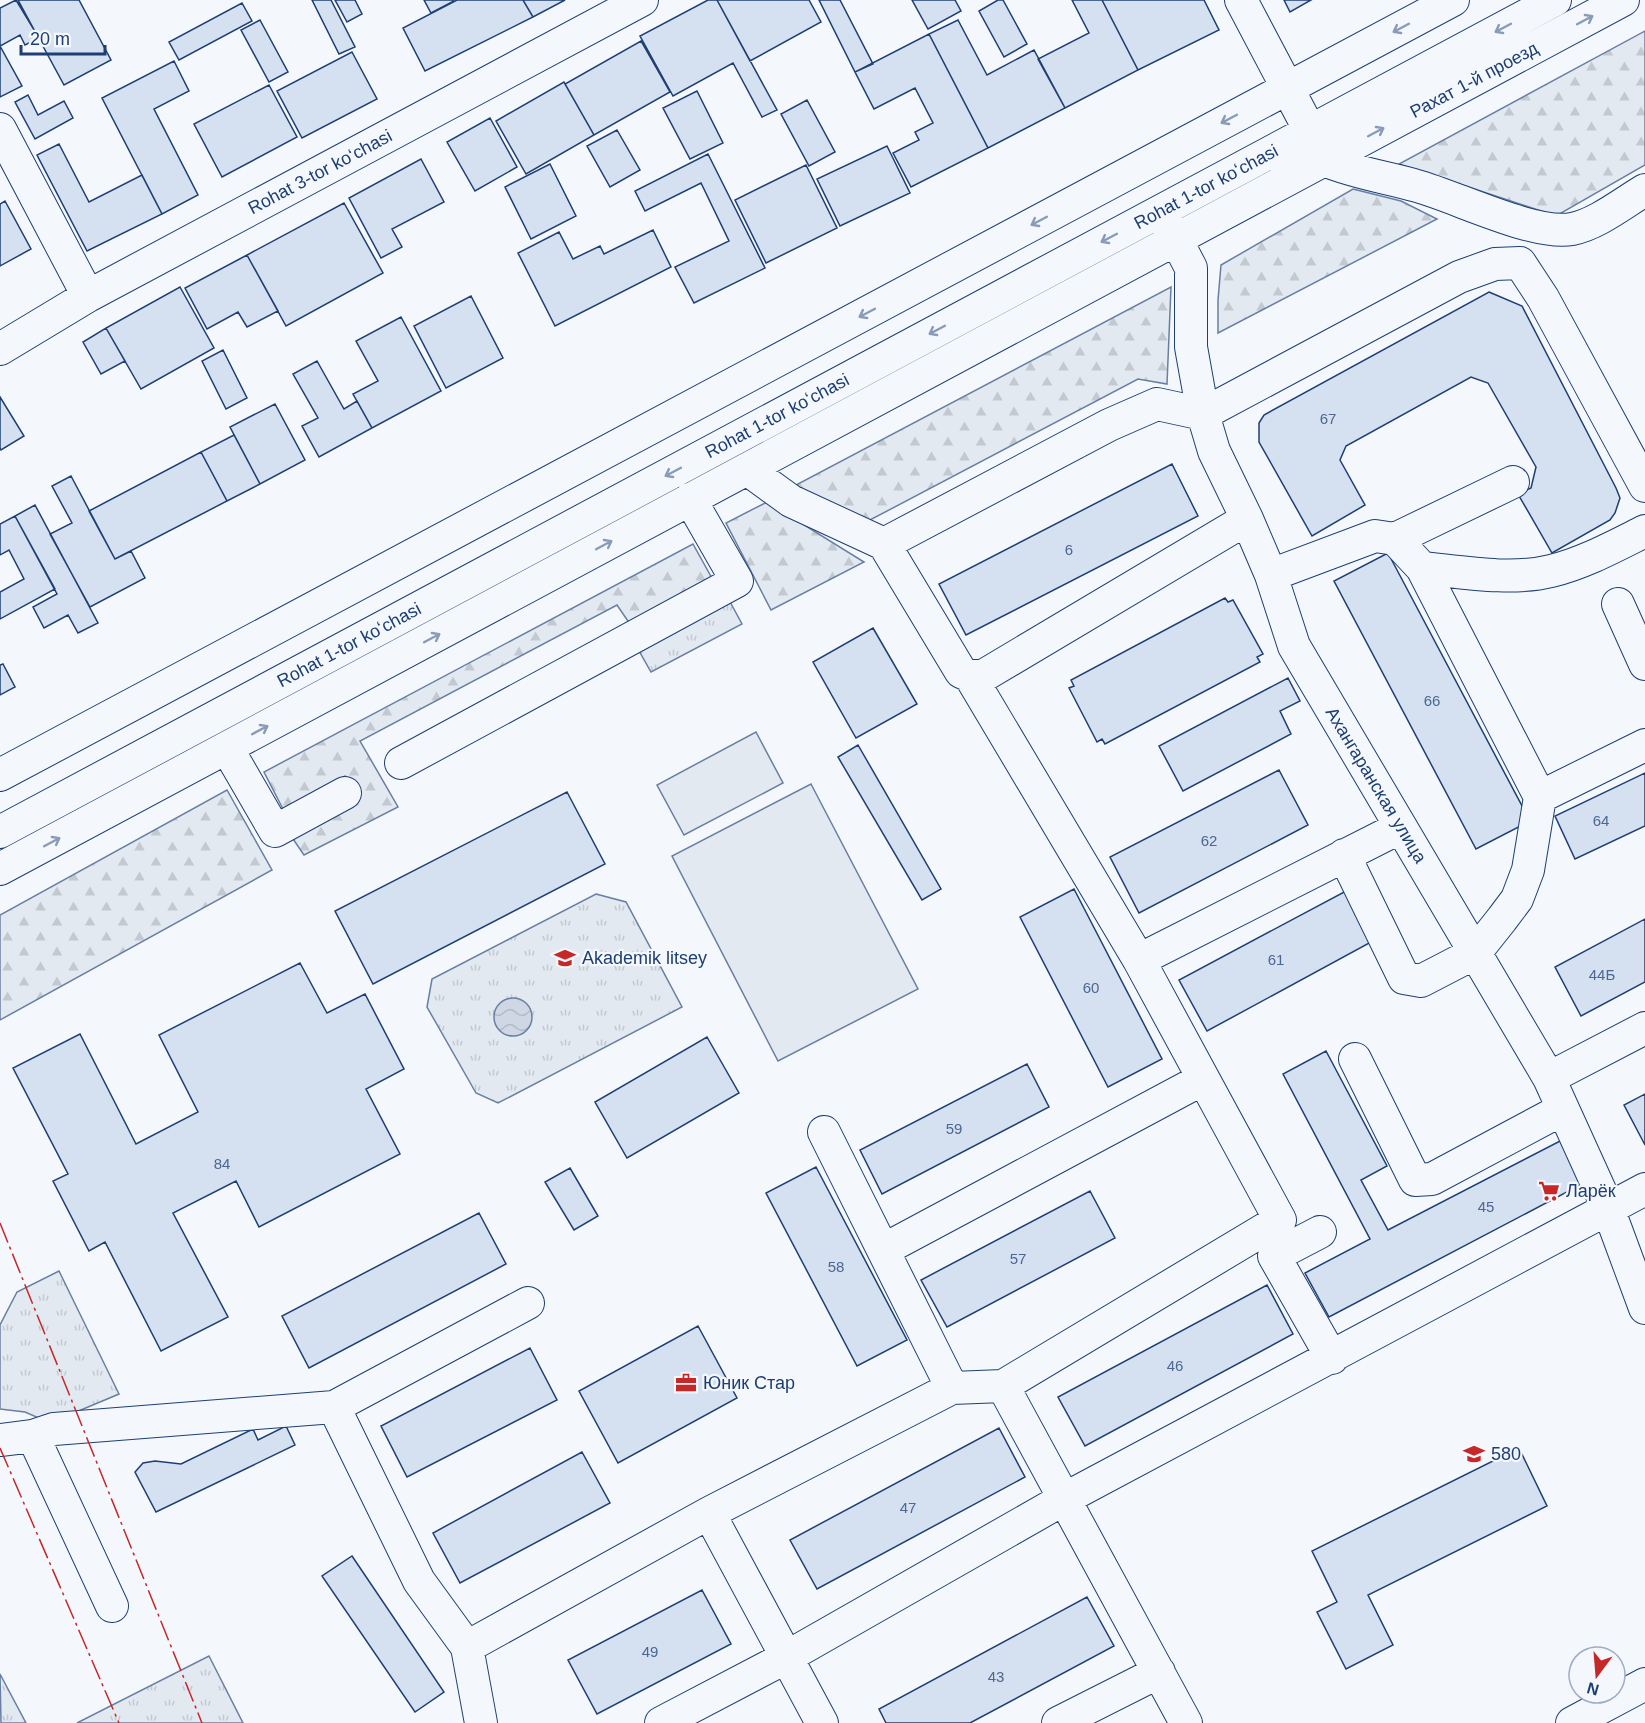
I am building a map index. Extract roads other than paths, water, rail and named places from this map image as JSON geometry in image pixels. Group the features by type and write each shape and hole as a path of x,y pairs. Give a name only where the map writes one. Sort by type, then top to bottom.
{"street":[{"name":"Rohat 3-tor ko‘chasi","path":"0,349 88,296 642,0"},
{"path":"1241,0 1324,160 1350,170 1418,186 1534,224 1571,229 1587,224 1644,192"},
{"path":"0,775 1453,0"},
{"name":"Rohat 1-tor koʻchasi","path":"0,832 1555,0"},
{"name":"Рахат 1-й проезд","path":"1324,160 1623,0"},
{"path":"0,129 88,296"},
{"name":"Rohat 1-tor koʻchasi","path":"0,869 1324,160"},
{"name":"Ахангаранская улица","path":"1162,210 1191,268 1191,347 1203,414 1214,451 1271,575 1294,646 1549,1078 1608,1208 1645,1308"},
{"path":"1520,263 1534,224"},
{"path":"884,544 1109,425 1157,404 1203,414 1459,277 1495,264 1520,263"},
{"path":"1520,263 1543,298 1645,486"},
{"path":"747,469 791,501 884,544 961,672 969,676 983,676 1247,519"},
{"path":"1271,575 1375,536 1395,539 1514,482"},
{"path":"401,763 737,581 690,499"},
{"path":"1422,568 1509,574 1550,572 1594,556 1645,531"},
{"path":"1344,855 1404,978 1421,981 1475,953 1517,899 1528,870 1540,797 1422,568 1395,539"},
{"path":"1618,604 1645,664"},
{"path":"969,676 1139,960 1280,1220 1268,1245"},
{"path":"1540,797 1645,745"},
{"path":"226,748 275,831 345,793"},
{"path":"1139,960 1401,827"},
{"path":"1549,1078 1645,1028"},
{"path":"1355,1059 1415,1180 1432,1179 1563,1109"},
{"path":"885,1249 1203,1079"},
{"path":"824,1132 885,1249 952,1388"},
{"path":"661,1723 785,1658 1064,1499 1645,1189"},
{"path":"468,1647 709,1513 952,1388 1003,1386 1268,1245 1320,1232"},
{"path":"1268,1245 1332,1358"},
{"path":"0,1440 33,1436 65,1428 334,1407 528,1303"},
{"path":"1003,1386 1186,1723"},
{"path":"334,1407 419,1581 468,1647 482,1723"},
{"path":"33,1436 112,1606"},
{"path":"709,1513 822,1723"},
{"path":"1058,1723 1159,1672"},
{"path":"1572,1723 1645,1684"}],"water":[{"path":"513,998 527,1003 532,1017 527,1031 513,1036 499,1031 494,1017 499,1003"}],"place":[{"name":"Akademik litsey","path":"565,958"},
{"name":"Ларёк","path":"1549,1191"},
{"name":"Юник Стар","path":"686,1383"},
{"name":"580","path":"1474,1454"}]}
